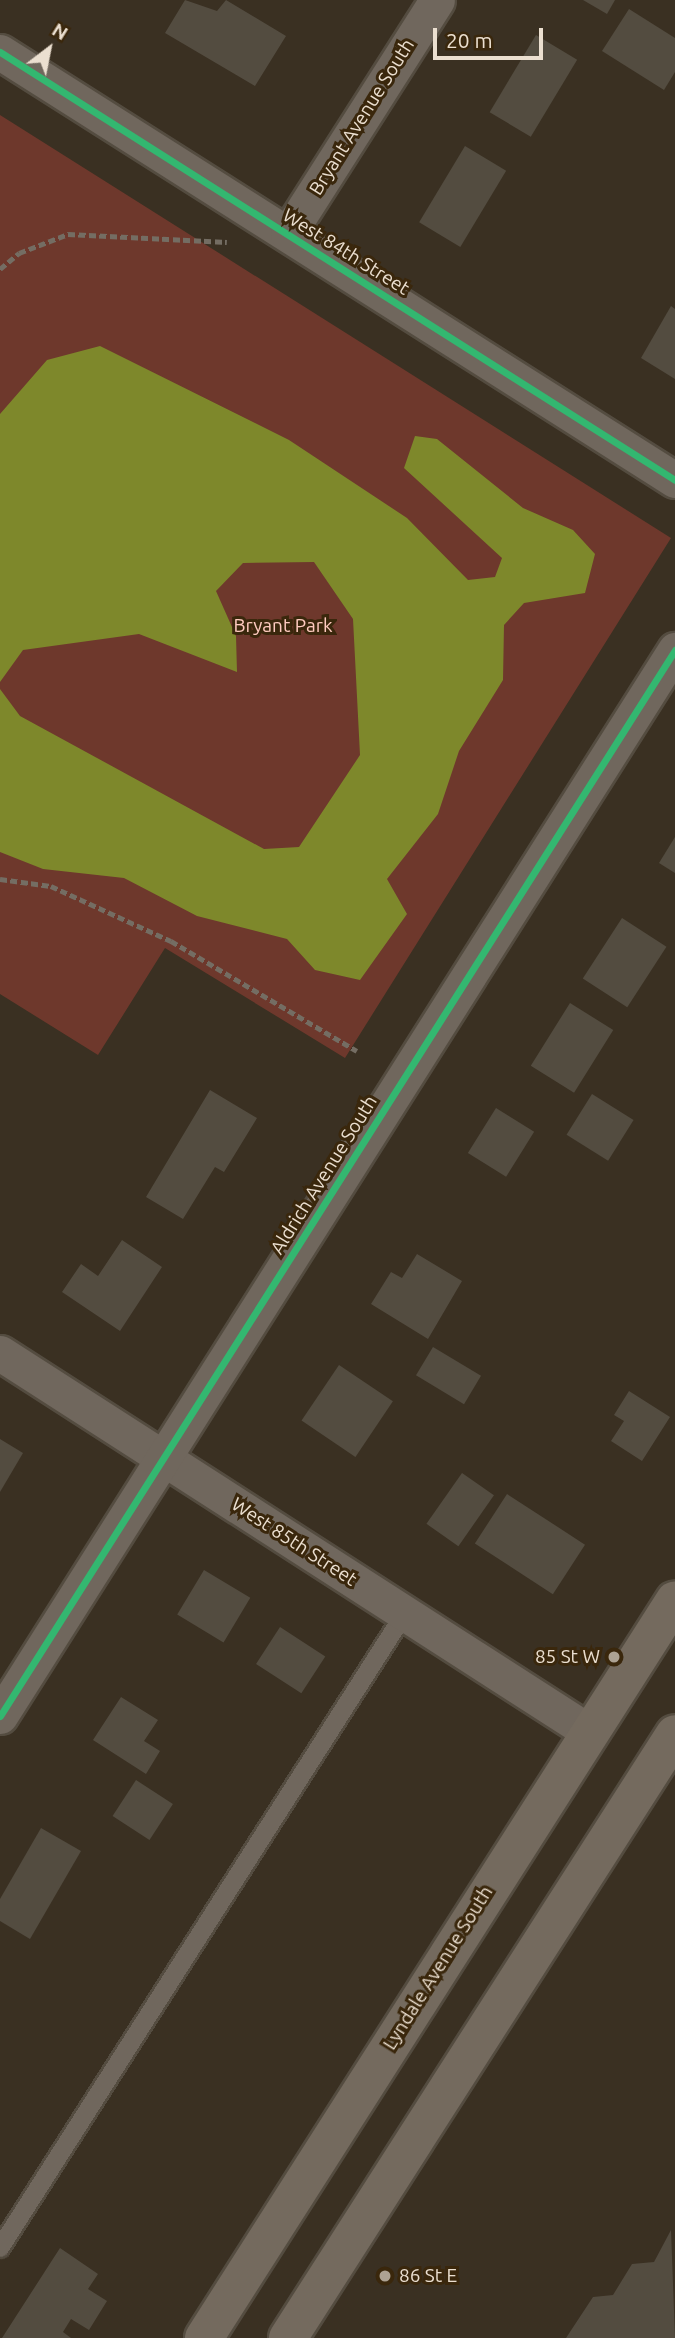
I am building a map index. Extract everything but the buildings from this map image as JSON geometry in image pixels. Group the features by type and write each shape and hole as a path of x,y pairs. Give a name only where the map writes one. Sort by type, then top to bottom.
{"main road":[{"name":"Lyndale Avenue South","path":"204,2338 588,1731 675,1600"},
{"path":"288,2338 675,1734"}],"street":[{"name":"Bryant Avenue South","path":"288,234 437,0"},
{"name":"West 84th Street","path":"0,52 675,480"},
{"name":"Aldrich Avenue South","path":"0,1716 675,650"},
{"name":"West 85th Street","path":"0,1353 588,1731"}],"lane":[{"path":"0,2248 405,1613"}],"path":[{"path":"0,269 19,253 68,234 227,242"},
{"path":"0,879 51,886 171,941 357,1051"}],"green space":[{"name":"Bryant Park","path":"0,115 671,538 345,1058 165,948 98,1055 0,994"}],"shaded area":[{"path":"100,346 289,440 407,518 468,580 495,577 502,558 404,468 415,436 437,439 523,508 573,530 595,554 585,593 524,603 504,625 503,680 459,751 438,814 387,879 407,914 360,980 315,970 287,939 197,916 124,878 43,869 0,852 0,689 20,716 264,849 299,847 360,755 353,619 314,562 243,563 216,591 236,636 237,672 139,634 23,650 0,682 0,414 47,360"}],"cycle path":[{"path":"0,52 675,480"},
{"path":"0,1716 675,650"}],"place":[{"name":"85 St W","path":"614,1657"},
{"name":"86 St E","path":"385,2276"}]}
